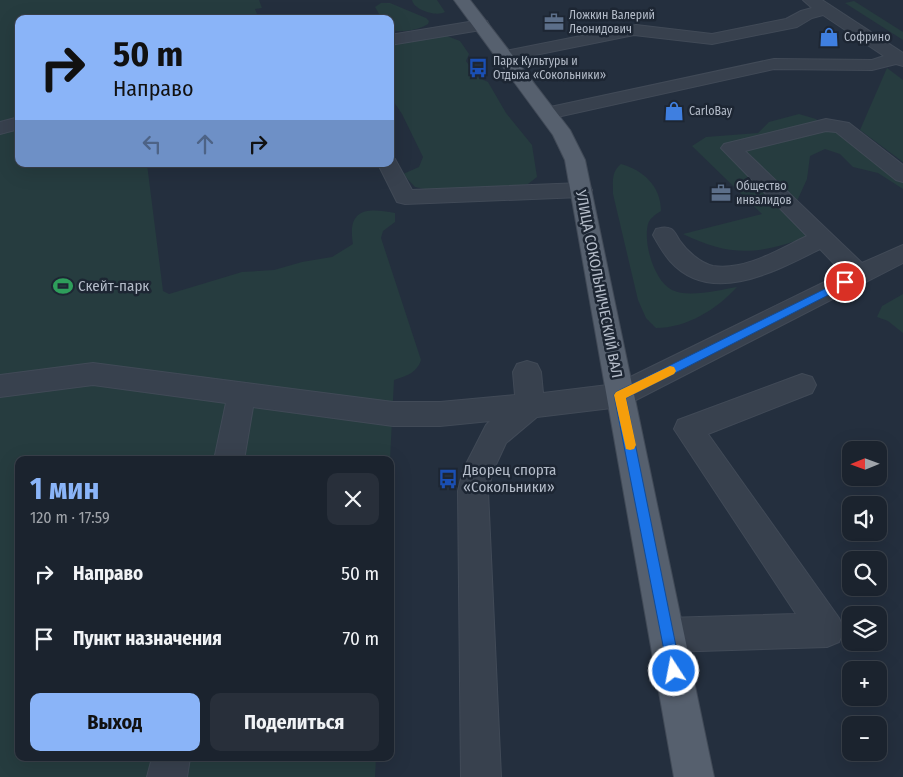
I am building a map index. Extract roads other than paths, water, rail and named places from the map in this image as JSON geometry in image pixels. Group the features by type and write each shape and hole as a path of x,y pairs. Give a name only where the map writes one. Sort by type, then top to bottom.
{"main road":[{"name":"УЛИЦА СОКОЛЬНИЧЕСКИЙ ВАЛ","path":"462,0 548,113 570,146 581,190 694,777"}],"street":[{"path":"811,0 900,60"},
{"path":"505,56 632,30 712,39 791,23 807,14 826,10"},
{"path":"394,39 481,25"},
{"path":"548,113 774,64 872,65 900,60"},
{"path":"860,275 731,148 826,124 842,127 903,175"},
{"path":"0,128 15,125"},
{"path":"390,167 405,198 581,190"},
{"path":"664,235 681,258 698,270 719,276 740,274 822,238"},
{"path":"0,386 93,374 393,414 440,414 620,395 903,253"},
{"path":"527,372 530,406"},
{"path":"667,636 827,630 688,429 802,385"},
{"path":"230,456 242,394"},
{"path":"481,777 473,491 478,470 496,434 530,406"},
{"path":"167,777 170,761"}],"place":[{"name":"Ложкин Валерий Леонидович","path":"554,22"},
{"name":"Софрино","path":"829,37"},
{"name":"Парк Культуры и Отдыха «Сокольники»","path":"478,68"},
{"name":"CarloBay","path":"674,111"},
{"name":"Общество инвалидов","path":"721,193"},
{"name":"Скейт-парк","path":"63,286"},
{"name":"Дворец спорта «Сокольники»","path":"448,479"}]}
